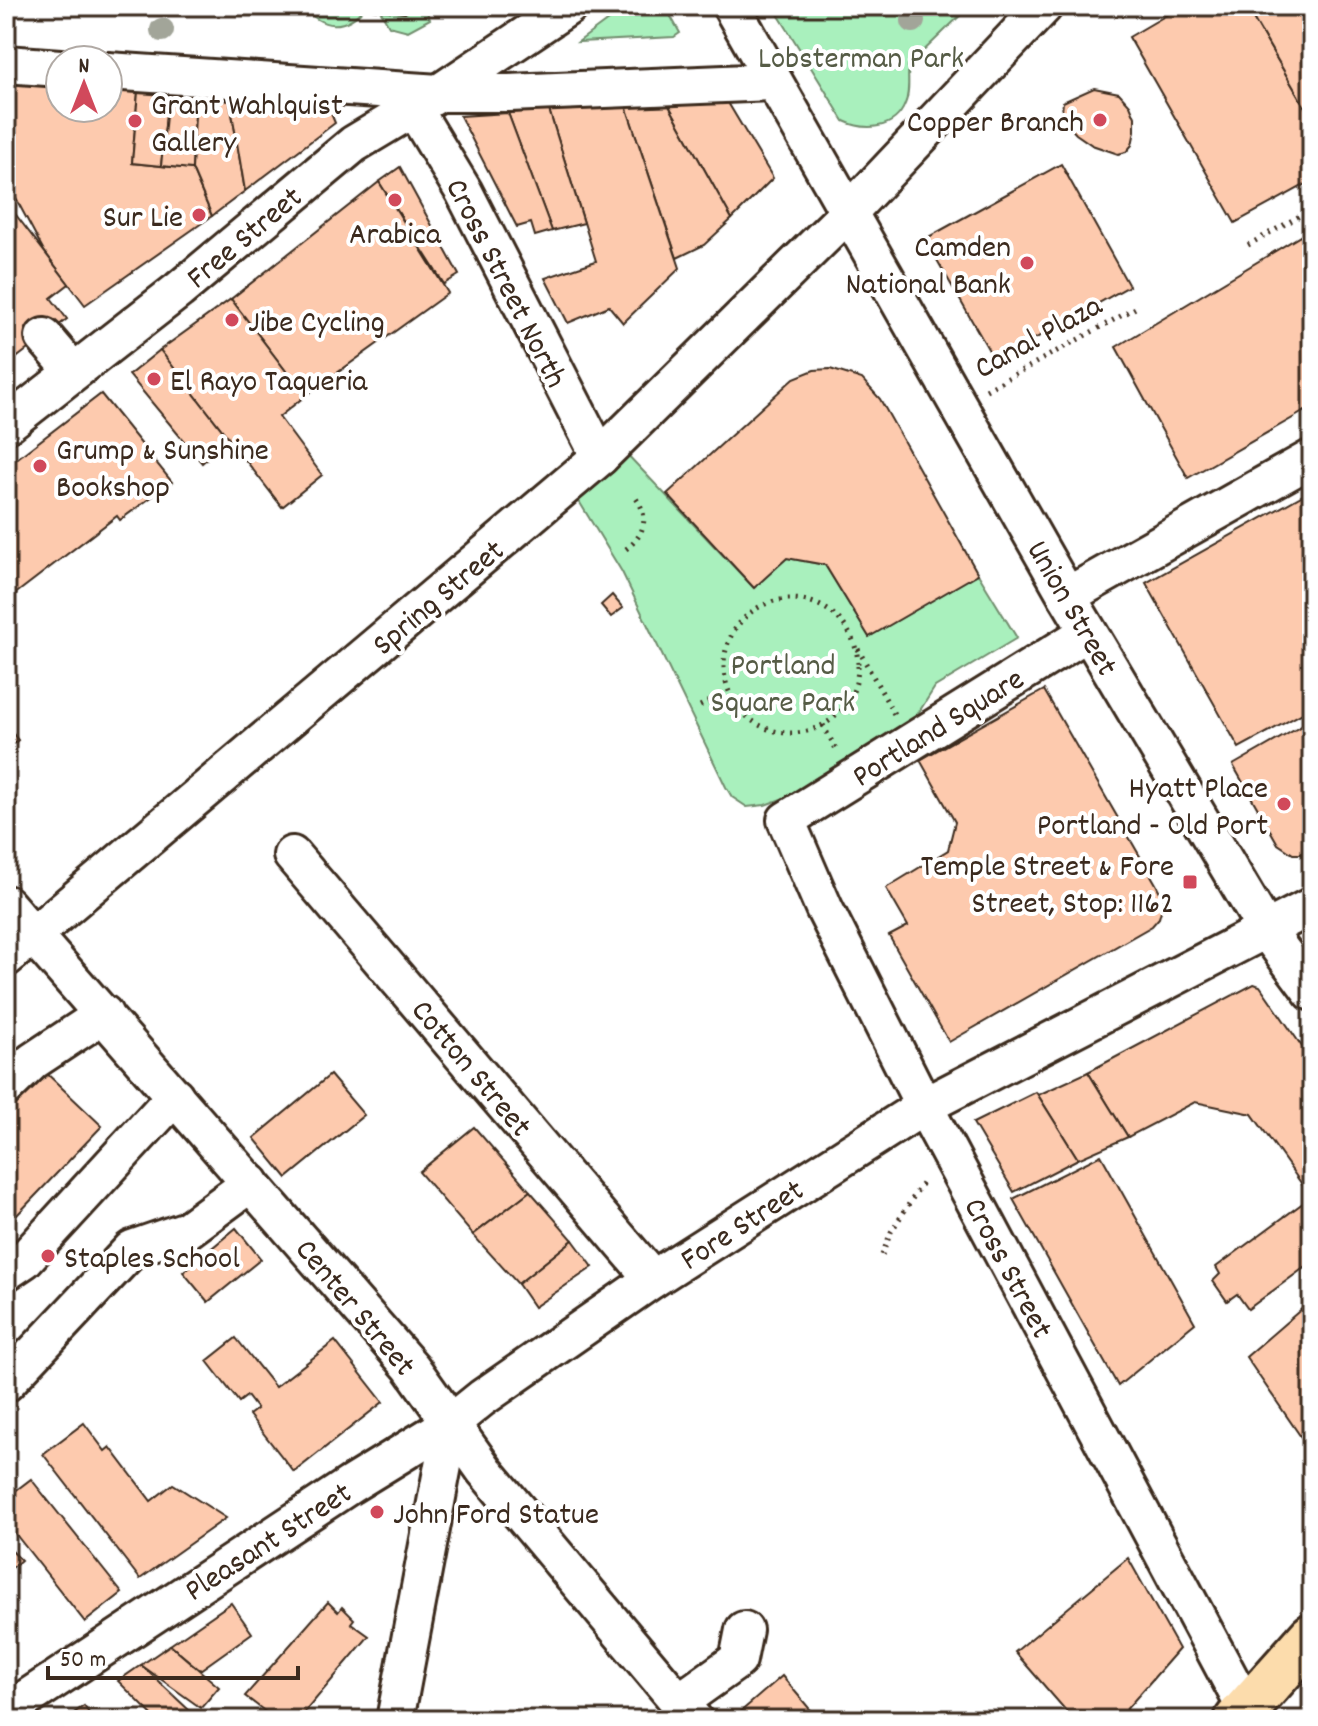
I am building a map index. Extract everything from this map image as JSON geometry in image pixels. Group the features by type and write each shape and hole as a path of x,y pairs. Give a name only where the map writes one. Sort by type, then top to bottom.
{"main road":[{"path":"1242,1715 1312,1636"}],"street":[{"name":"Free Street","path":"6,425 179,290 354,144 427,101 569,6"},
{"name":"Union Street","path":"731,6 1088,632 1266,930 1312,992"},
{"name":"Spring Street","path":"6,958 600,457 848,213 1044,6"},
{"path":"6,64 44,67"},
{"path":"124,73 427,101 509,93 772,82"},
{"name":"Cross Street North","path":"427,101 464,192 600,457"},
{"path":"44,337 73,371"},
{"path":"1067,596 1312,458"},
{"name":"Portland Square","path":"786,820 1088,632"},
{"name":"Cross Street","path":"786,820 824,908 924,1106 1242,1715"},
{"name":"Cotton Street","path":"292,855 653,1279"},
{"name":"Center Street","path":"6,904 411,1367 485,1471 680,1702"},
{"name":"Fore Street","path":"451,1423 653,1279 924,1106 1312,906"},
{"path":"6,1087 33,1061 104,1014"},
{"path":"6,1272 24,1260 175,1096"},
{"path":"6,1383 132,1249 187,1230 251,1183"},
{"path":"395,1720 451,1423"},
{"name":"Pleasant Street","path":"9,1705 451,1423"}],"path":[{"path":"1248,245 1312,209"},
{"name":"Canal Plaza","path":"957,406 1139,306"},
{"path":"626,549 642,532 644,521 644,512 635,497"},
{"path":"856,645 858,668 854,691 841,711 823,725 801,733 777,732 756,724 739,710 728,692 723,671 725,650 733,631 746,614 764,603 785,598 806,600 827,609 845,624 901,726"},
{"path":"700,706 728,692"},
{"path":"823,725 843,759"},
{"path":"882,1255 891,1232 923,1182"}],"green space":[{"path":"25,6 113,6 104,13"},
{"path":"303,6 364,8 349,21 333,24 317,19"},
{"path":"415,6 424,6 430,19 408,31 389,26 380,10 405,13"},
{"path":"627,6 665,6 680,33 674,37 578,42"},
{"name":"Lobsterman Park","path":"773,6 970,6 908,66 908,95 900,113 887,123 870,127 844,121"},
{"name":"Portland Square Park","path":"623,450 753,587 787,558 825,565 869,637 978,574 1017,638 935,687 906,732 784,798 747,807 732,797 726,787 622,572 574,493"}],"building":[{"path":"346,6 415,6 405,13"},
{"path":"1182,6 1246,6 1312,119 1312,181 1235,223 1129,37"},
{"path":"1246,6 1312,6 1312,119"},
{"path":"6,81 44,85 44,124 124,124 124,91 138,92 132,163 192,169 212,216 85,305 44,251 6,180"},
{"name":"Copper Branch","path":"1094,88 1119,93 1130,105 1135,117 1135,131 1132,145 1126,152 1118,154 1092,145 1066,123 1062,112 1063,102"},
{"path":"138,92 168,95 161,166 132,163"},
{"path":"168,95 196,98 192,169 161,166"},
{"path":"196,98 230,101 245,191 212,216 192,169"},
{"path":"230,101 328,106 335,123 245,191"},
{"path":"727,101 773,178 732,219 668,104"},
{"path":"668,104 732,219 704,245 677,258 626,106"},
{"path":"626,106 680,268 623,323 609,306 568,323 545,278 596,261 549,110"},
{"path":"549,110 584,223 552,231 508,113"},
{"path":"508,113 552,231 535,236 531,223 517,227 460,116"},
{"name":"Camden National Bank","path":"1061,164 1129,286 995,361 925,239"},
{"path":"400,167 459,275 444,284 379,182"},
{"path":"379,182 448,293 305,396 231,299"},
{"path":"6,202 69,284 51,298 67,319 6,366"},
{"path":"1307,232 1312,241 1312,407 1188,478 1116,347"},
{"path":"231,299 305,396 279,417 322,475 282,507 160,350"},
{"path":"160,350 229,439 202,463 129,375"},
{"path":"830,369 862,379 880,399 978,574 869,637 825,565 787,558 754,588 667,494 794,378 814,370"},
{"path":"101,394 172,482 120,520 117,516 6,601 6,467"},
{"path":"1312,490 1312,708 1239,748 1146,583"},
{"path":"612,595 623,608 611,617 601,605"},
{"path":"1044,690 1156,884 1162,896 1162,907 1159,918 1152,926 949,1042 889,936 908,926 886,888 948,850 955,822 920,760"},
{"name":"Hyatt Place Portland - Old Port","path":"1312,720 1312,851 1293,854 1278,844 1233,765"},
{"path":"6,725 18,740 6,750"},
{"path":"1254,984 1260,986 1312,1061 1312,1262 1248,1309 1237,1294 1227,1301 1213,1281 1220,1274 1216,1267 1311,1197 1252,1114 1195,1102 1128,1137 1088,1072"},
{"path":"41,1068 102,1126 15,1217 6,1209 6,1105"},
{"path":"1088,1072 1128,1137 1078,1159 1038,1095"},
{"path":"330,1075 364,1115 287,1178 254,1138"},
{"path":"1036,1092 1078,1159 1014,1192 973,1123"},
{"path":"474,1127 530,1191 473,1235 419,1172"},
{"path":"1101,1155 1195,1323 1118,1386 1013,1199"},
{"path":"530,1191 573,1240 518,1284 473,1235"},
{"path":"236,1228 261,1259 208,1302 183,1272"},
{"path":"573,1240 593,1267 534,1307 518,1284"},
{"path":"1312,1300 1312,1453 1246,1357"},
{"path":"236,1338 275,1387 335,1341 383,1402 294,1472 249,1415 257,1409 247,1396 239,1402 207,1361"},
{"path":"84,1423 105,1451 110,1447 151,1501 173,1484 226,1518 140,1579 43,1454"},
{"path":"31,1479 122,1593 85,1622 6,1522 6,1498"},
{"path":"6,1545 21,1560 6,1573"},
{"path":"1128,1558 1179,1649 1117,1720 1074,1720 1015,1652"},
{"path":"328,1602 338,1612 342,1607 354,1619 351,1623 369,1636 298,1720 276,1720 245,1696"},
{"path":"231,1603 252,1633 200,1670 170,1645"},
{"path":"170,1645 219,1687 201,1708 141,1665"},
{"path":"141,1665 190,1711 180,1720 157,1720 118,1681"},
{"path":"782,1676 819,1720 731,1720"},
{"path":"84,1706 94,1720 64,1720"}],"place":[{"name":"Copper Branch","path":"1100,120"},
{"name":"Grant Wahlquist Gallery","path":"135,121"},
{"name":"Arabica","path":"395,200"},
{"name":"Sur Lie","path":"199,215"},
{"name":"Camden National Bank","path":"1027,263"},
{"name":"Jibe Cycling","path":"232,320"},
{"name":"El Rayo Taqueria","path":"154,379"},
{"name":"Grump & Sunshine Bookshop","path":"40,466"},
{"name":"Hyatt Place Portland - Old Port","path":"1284,804"},
{"name":"Temple Street & Fore Street, Stop: 1162","path":"1190,882"},
{"name":"Staples School","path":"48,1256"},
{"name":"John Ford Statue","path":"377,1512"}]}
